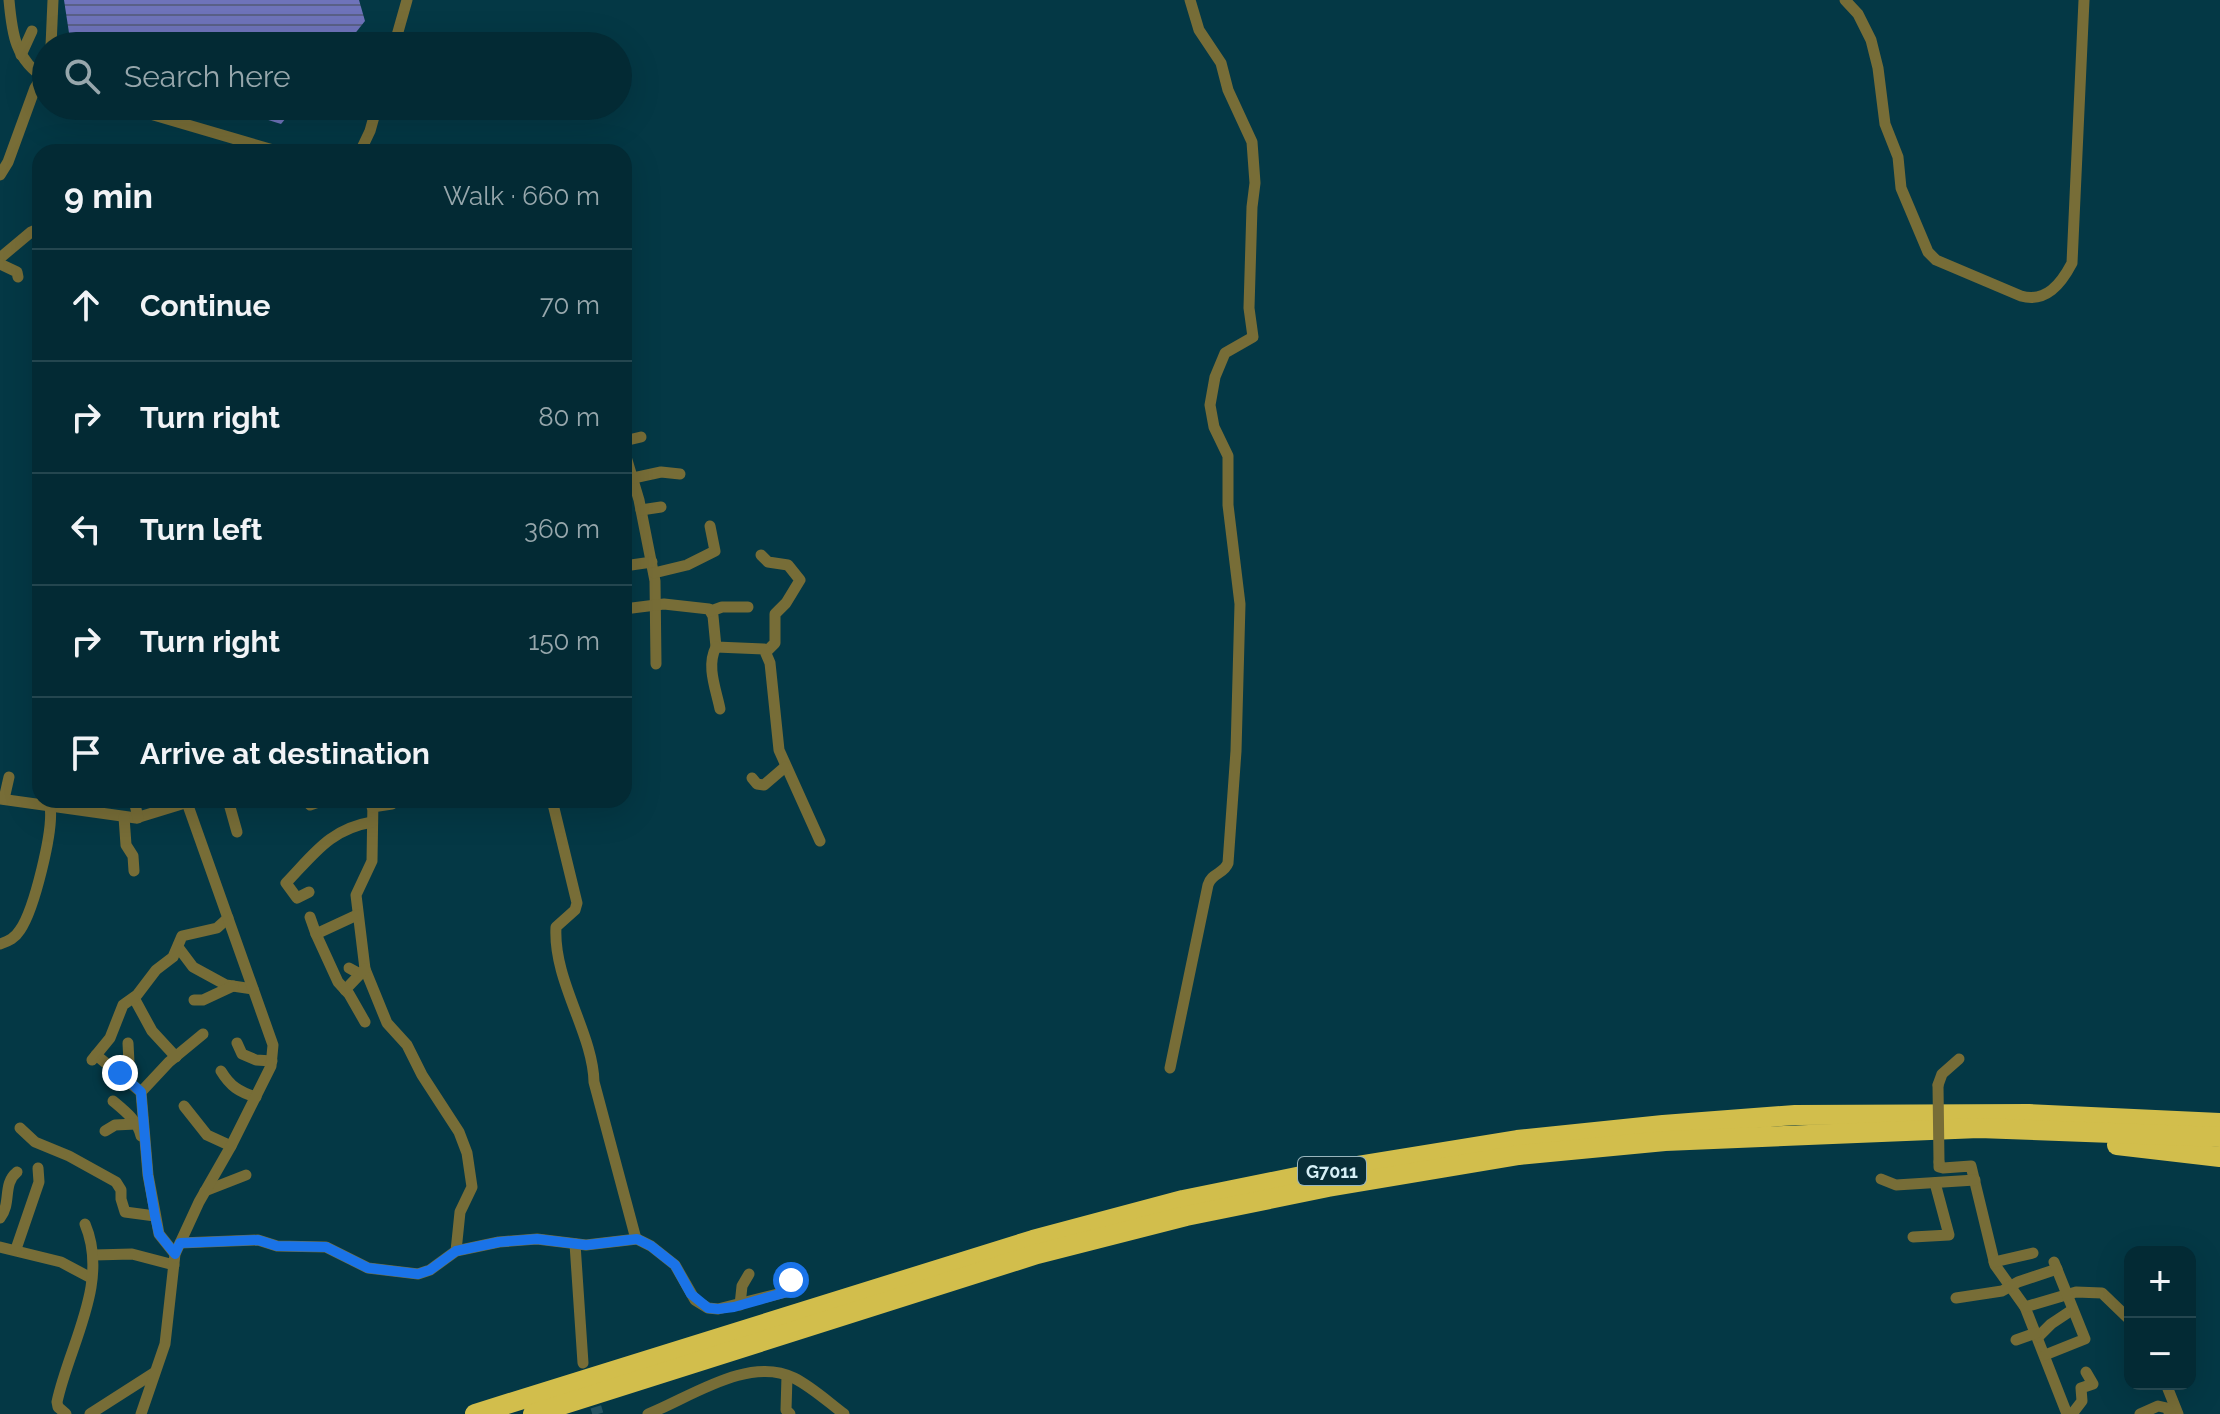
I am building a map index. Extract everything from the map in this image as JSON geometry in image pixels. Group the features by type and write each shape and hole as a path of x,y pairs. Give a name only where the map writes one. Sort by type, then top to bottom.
{"highway":[{"name":"G7011","path":"475,1414 1033,1240 1183,1200 1326,1171 1517,1140 1795,1115 2029,1114 2220,1123"},
{"name":"G7011","path":"533,1414 1037,1254 1186,1216 1519,1155 1665,1141 1979,1128 2220,1137"},
{"path":"1979,1128 2025,1136 2220,1157"}],"street":[{"path":"9,0 21,55 32,68"},
{"path":"52,32 53,0"},
{"path":"398,32 407,0"},
{"path":"1170,1068 1208,885 1211,877 1226,869 1228,863 1236,751 1240,600 1228,505 1228,456 1212,420 1211,394 1225,353 1253,337 1249,308 1255,183 1252,142 1228,90 1221,63 1199,30 1190,0"},
{"path":"1845,0 1858,14 1871,40 1878,68 1882,112 1898,157 1901,188 1928,252 1936,260 2021,296 2036,298 2052,291 2065,277 2072,263 2084,0"},
{"path":"21,55 32,31"},
{"path":"0,175 8,162 32,96"},
{"path":"171,120 253,144"},
{"path":"364,144 373,120"},
{"path":"0,258 32,234"},
{"path":"0,264 17,272 18,277"},
{"path":"632,439 641,437"},
{"path":"632,478 661,472 680,474"},
{"path":"632,489 641,510 653,567 657,604 656,664"},
{"path":"641,510 661,507"},
{"path":"632,566 687,565 715,551 710,526"},
{"path":"761,555 768,562 788,565 800,580 775,614 775,643 766,652"},
{"path":"632,608 657,604 711,611 722,607 748,607"},
{"path":"711,611 716,647 711,660 720,709"},
{"path":"716,647 764,649 766,652 770,663 777,742 785,767 820,841"},
{"path":"752,778 757,784 764,785 785,767"},
{"path":"9,777 2,799 32,802"},
{"path":"0,944 11,940 19,932 33,903 50,825 58,808"},
{"path":"70,808 138,818 168,808"},
{"path":"82,808 85,812"},
{"path":"136,808 138,818"},
{"path":"141,1414 165,1344 176,1254 272,1061 273,1045 188,808"},
{"path":"230,808 237,832"},
{"path":"372,808 372,861 356,895 358,970 387,1023 407,1045 422,1075 459,1132 467,1153 472,1187 460,1212 456,1251"},
{"path":"554,808 577,903 575,910 556,927 559,953 567,993 594,1068 594,1082 636,1239"},
{"path":"124,817 126,845 133,856 134,871"},
{"path":"309,892 297,898 286,883 332,836 350,827 372,822"},
{"path":"316,934 357,915"},
{"path":"310,917 337,980 365,1022"},
{"path":"176,1254 159,1234 155,1216 141,1092 120,1073 94,1057 113,1033 123,1005 134,998 156,970 173,957 184,933 212,930 228,918"},
{"path":"178,947 193,967 233,986 253,989"},
{"path":"345,990 358,970"},
{"path":"194,1000 209,998 233,986"},
{"path":"134,998 152,1031 176,1057"},
{"path":"141,1092 203,1034"},
{"path":"120,1073 129,1063 128,1043"},
{"path":"237,1043 242,1054 256,1060 272,1061"},
{"path":"1959,1059 1942,1074 1938,1085 1939,1167 1971,1166 1994,1262 2025,1307 2070,1414 2082,1401 2081,1388 2093,1384 2086,1372"},
{"path":"221,1071 229,1084 256,1097"},
{"path":"113,1101 139,1128 148,1172"},
{"path":"184,1106 207,1135 231,1146"},
{"path":"105,1131 119,1124 136,1124"},
{"path":"20,1128 28,1138 116,1182 121,1190 125,1212 155,1216"},
{"path":"16,1249 39,1182 38,1168"},
{"path":"0,1218 9,1199 8,1185 17,1172"},
{"path":"205,1191 246,1175"},
{"path":"1881,1179 1896,1185 1975,1180"},
{"path":"1913,1237 1949,1235 1935,1183"},
{"path":"66,1414 57,1402 80,1331 94,1255 85,1224"},
{"path":"94,1255 176,1254 258,1240 277,1246 326,1247 368,1268 418,1274 430,1270 456,1251 524,1239 575,1244 636,1239 651,1246 675,1265 691,1294 701,1304 718,1309 794,1290 785,1271"},
{"path":"575,1244 583,1363"},
{"path":"0,1247 70,1265 91,1278"},
{"path":"1994,1262 2033,1253"},
{"path":"1956,1298 2013,1287 2056,1266 2085,1339 2045,1355"},
{"path":"740,1305 742,1286 749,1274"},
{"path":"2025,1307 2076,1292 2102,1293 2128,1318"},
{"path":"2016,1340 2037,1335 2072,1310"},
{"path":"90,1414 154,1373"},
{"path":"648,1414 677,1403 715,1382 733,1376 771,1373 787,1376 844,1414"},
{"path":"787,1376 786,1410 790,1414"},
{"path":"2168,1390 2178,1414"},
{"path":"2140,1414 2158,1406 2167,1408 2170,1414"}],"water":[{"path":"64,0 359,0 365,21 356,32 69,32"}],"tunnel":[{"path":"591,1391 598,1414"}],"route":[{"path":"120,1073 141,1092 155,1216 159,1234 175,1254 180,1243 258,1240 277,1246 326,1247 368,1268 418,1274 430,1270 456,1251 499,1242 537,1239 586,1245 637,1239 675,1265 691,1294 708,1308 734,1307 794,1290 791,1280"}]}
